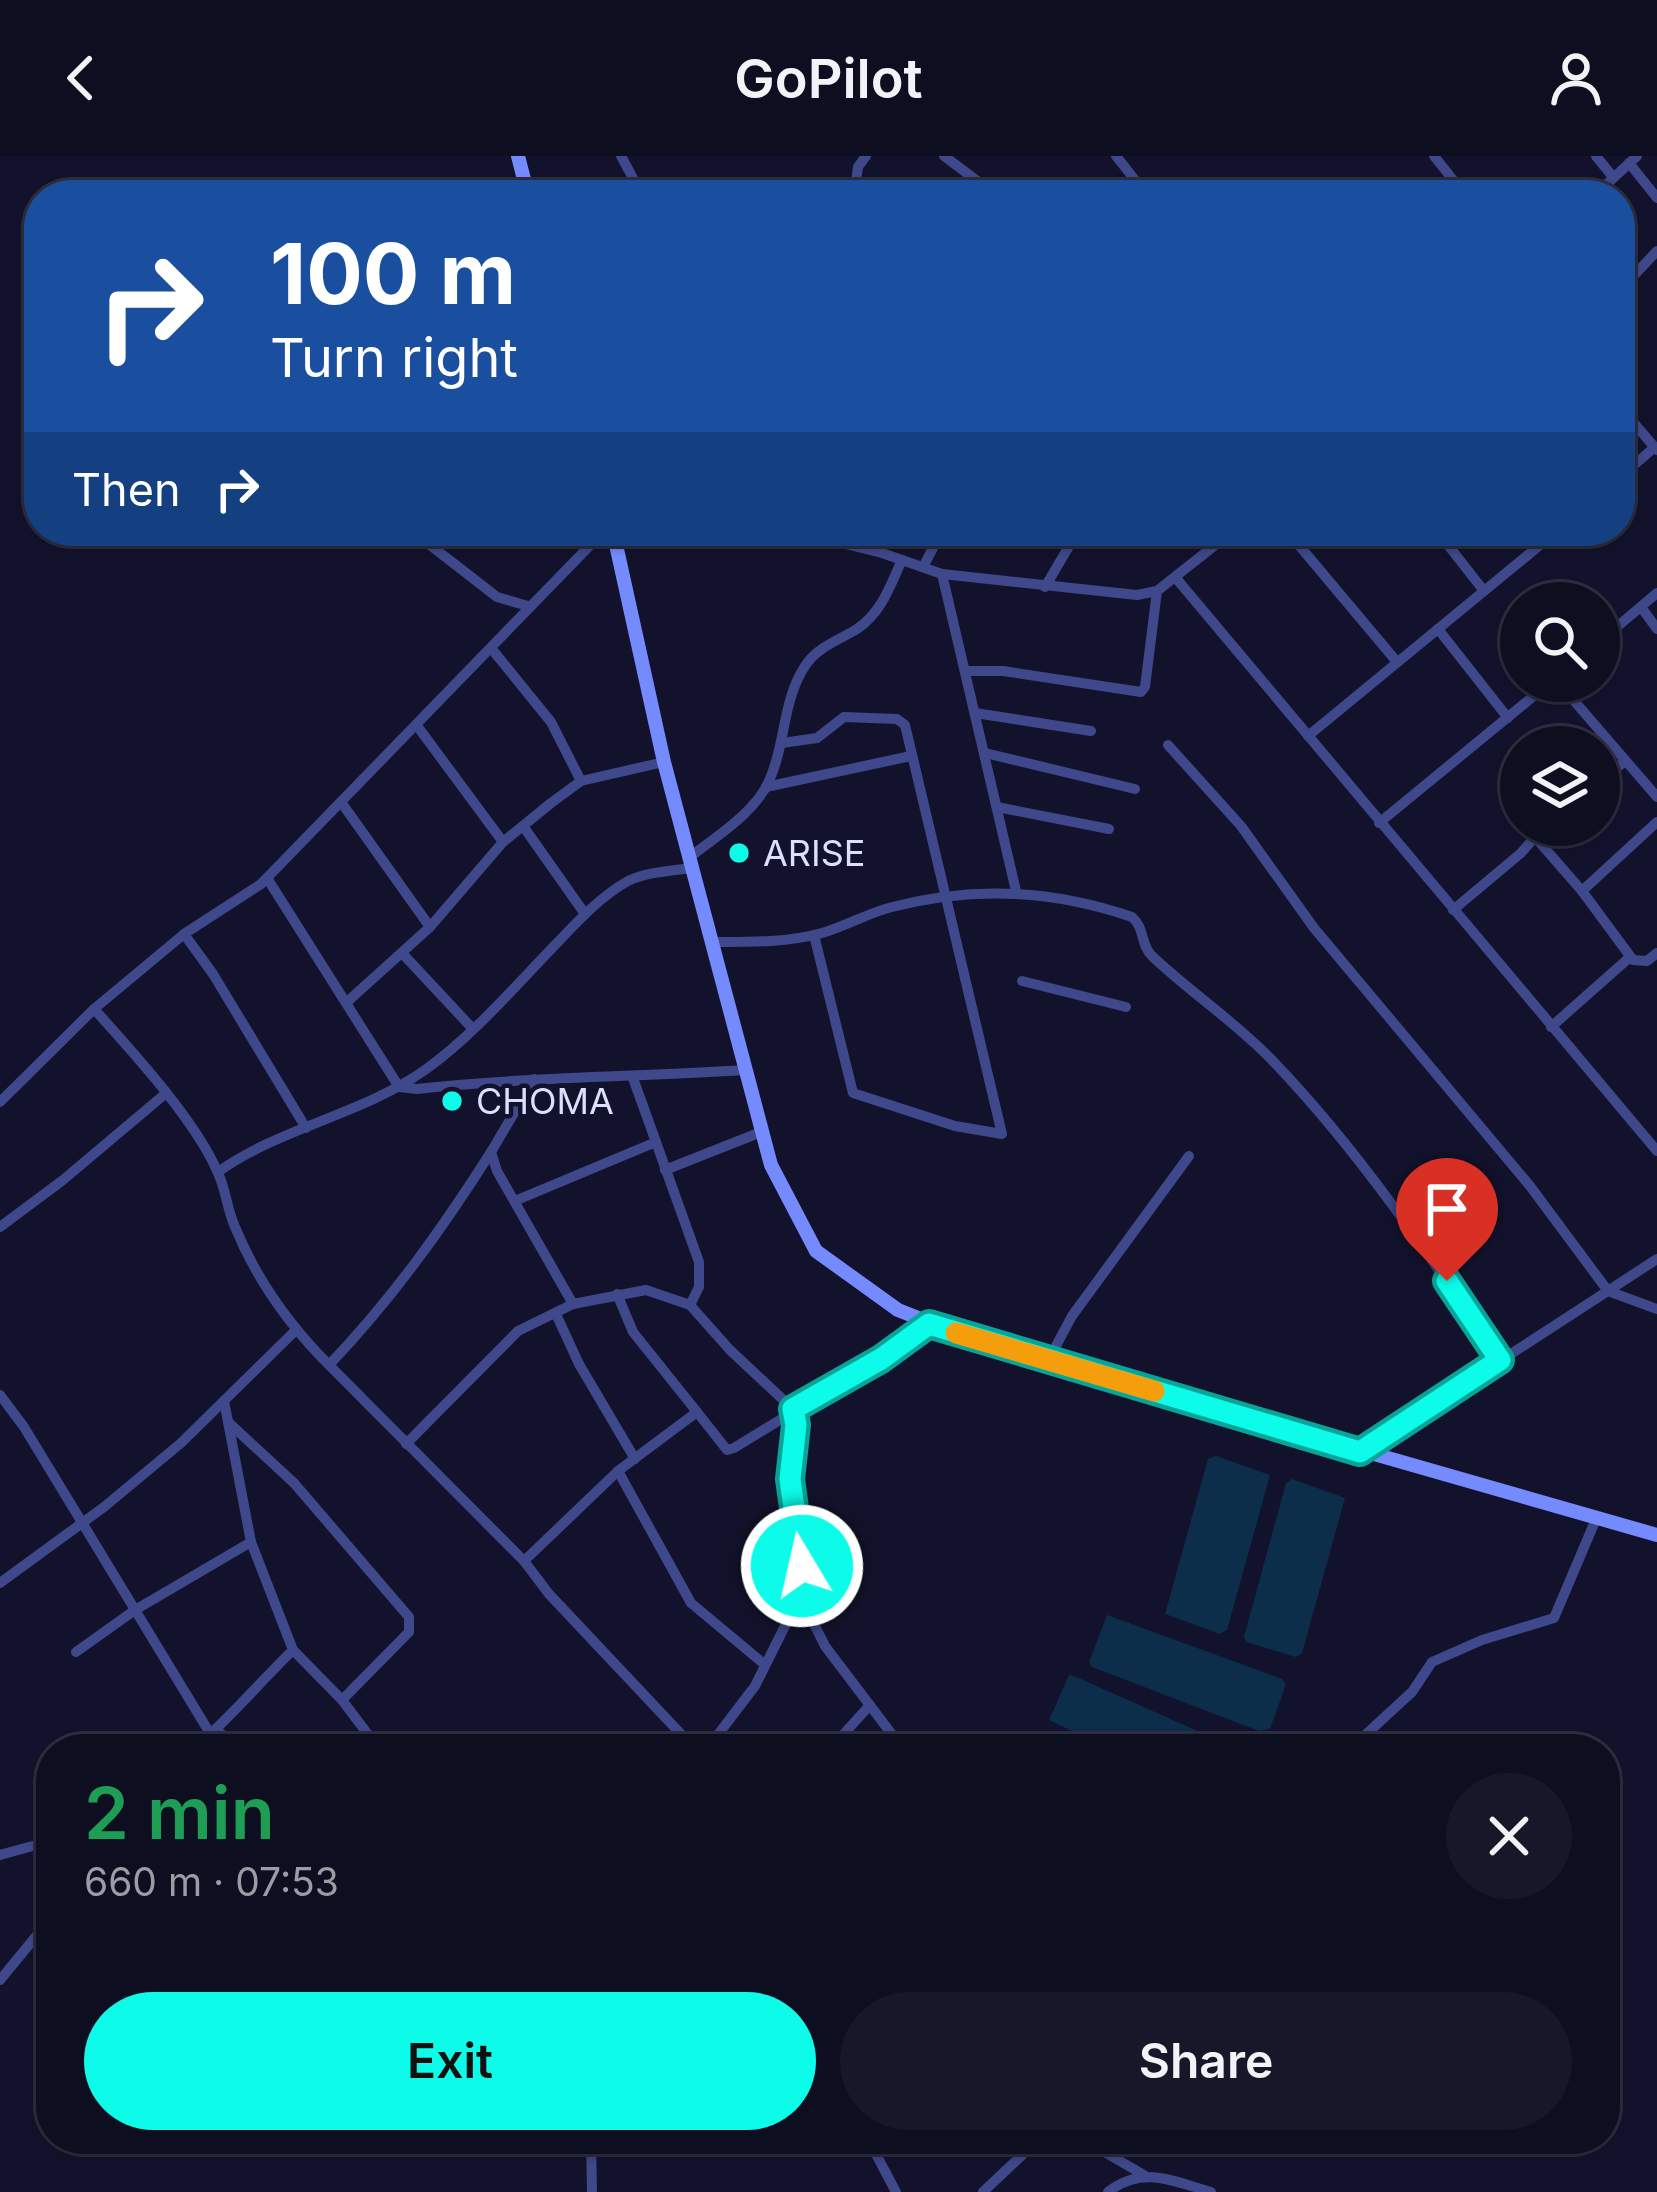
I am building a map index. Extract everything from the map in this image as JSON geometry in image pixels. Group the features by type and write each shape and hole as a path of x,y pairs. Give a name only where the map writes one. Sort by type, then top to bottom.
{"street":[{"path":"944,156 976,180"},
{"path":"1116,156 1135,180"},
{"path":"1434,156 1453,180"},
{"path":"1596,156 1613,177"},
{"path":"1610,180 1633,160 1657,198"},
{"path":"1635,274 1657,251"},
{"path":"1635,424 1656,448"},
{"path":"431,546 497,597 528,606"},
{"path":"0,1102 94,1009 184,934 267,878 589,546"},
{"path":"617,546 664,762 761,1132 771,1165 816,1251 880,1298 929,1324 1657,1535"},
{"path":"849,546 942,574 1138,595 1157,591 1214,546"},
{"path":"923,567 934,546"},
{"path":"1046,586 1069,546"},
{"path":"1300,546 1397,662"},
{"path":"1449,546 1484,591"},
{"path":"1308,736 1539,546"},
{"path":"218,1172 252,1148 399,1087 472,1028 585,914 629,881 690,863 766,787 803,668 814,654 877,611 902,560"},
{"path":"942,574 1016,891"},
{"path":"1175,577 1657,1151"},
{"path":"965,671 1003,670 1141,692 1157,591"},
{"path":"1620,625 1657,593"},
{"path":"1642,607 1657,629"},
{"path":"1438,628 1508,718"},
{"path":"490,649 551,722 581,781"},
{"path":"1379,823 1528,702"},
{"path":"1573,702 1657,797"},
{"path":"975,713 1091,731"},
{"path":"782,743 817,738 844,717 889,718 905,725 1002,1134 955,1126 853,1093 814,935"},
{"path":"418,727 502,842"},
{"path":"1168,745 1241,826 1315,928 1530,1186 1608,1291 1657,1309"},
{"path":"985,753 1135,788"},
{"path":"766,787 911,756"},
{"path":"1620,765 1625,761"},
{"path":"347,1002 430,927 502,842 581,781 664,762"},
{"path":"340,802 430,927"},
{"path":"997,807 1109,830"},
{"path":"1582,891 1657,822"},
{"path":"523,826 585,914"},
{"path":"1453,910 1528,846"},
{"path":"1543,846 1630,957"},
{"path":"267,878 399,1087"},
{"path":"710,943 776,942 814,935 890,908 1016,891 1121,913 1137,921 1148,952 1249,1037 1345,1147 1398,1213 1500,1360"},
{"path":"184,934 306,1128"},
{"path":"402,953 472,1028"},
{"path":"1551,1027 1630,957 1652,957 1657,973"},
{"path":"1022,981 1126,1007"},
{"path":"94,1009 165,1094 218,1172 236,1231 295,1330 524,1561 549,1594 681,1734"},
{"path":"399,1087 745,1070"},
{"path":"329,1365 380,1312 434,1242 534,1078"},
{"path":"633,1078 699,1262 699,1287 690,1305"},
{"path":"0,1227 165,1094"},
{"path":"665,1170 761,1132"},
{"path":"517,1200 656,1142"},
{"path":"491,1152 497,1171 573,1304"},
{"path":"1049,1360 1072,1316 1189,1156"},
{"path":"1360,1452 1657,1259"},
{"path":"406,1444 518,1331 573,1304 646,1290 690,1305 793,1409 796,1425 790,1479 802,1566 800,1596 736,1714 719,1734"},
{"path":"617,1294 633,1332 727,1450 888,1354 929,1324"},
{"path":"556,1314 634,1459"},
{"path":"0,1583 83,1523 224,1402 295,1330"},
{"path":"0,1395 214,1733 293,1650"},
{"path":"224,1402 251,1542 293,1650 368,1734"},
{"path":"524,1561 618,1471 697,1412"},
{"path":"228,1421 294,1484 409,1617 412,1626 404,1639 342,1700"},
{"path":"618,1471 691,1603 764,1664"},
{"path":"1367,1734 1402,1702 1432,1662 1482,1640 1554,1618 1596,1519"},
{"path":"76,1652 135,1610 251,1542"},
{"path":"800,1596 825,1646 892,1734"},
{"path":"844,1734 870,1705"},
{"path":"0,1855 36,1845"},
{"path":"0,1980 36,1936"},
{"path":"591,2154 592,2192"},
{"path":"876,2154 896,2192"},
{"path":"983,2192 1023,2154"},
{"path":"1108,2154 1144,2175 1211,2192"},
{"path":"1108,2192 1122,2181 1144,2175"}],"water":[{"path":"1216,1456 1270,1475 1227,1630 1220,1634 1165,1614 1208,1459"},
{"path":"1292,1479 1345,1498 1302,1653 1296,1657 1246,1642 1244,1637 1286,1483"},
{"path":"1107,1615 1282,1679 1286,1684 1270,1729 1259,1731 1092,1667 1089,1662"},
{"path":"1069,1675 1204,1734 1078,1734 1049,1720"}],"slow traffic":[{"path":"956,1333 1154,1391"}],"place":[{"name":"ARISE","path":"739,853"},
{"name":"CHOMA","path":"452,1101"}],"route":[{"path":"802,1566 790,1479 796,1425 793,1409 881,1359 929,1324 1360,1452 1500,1360 1447,1281"}]}
